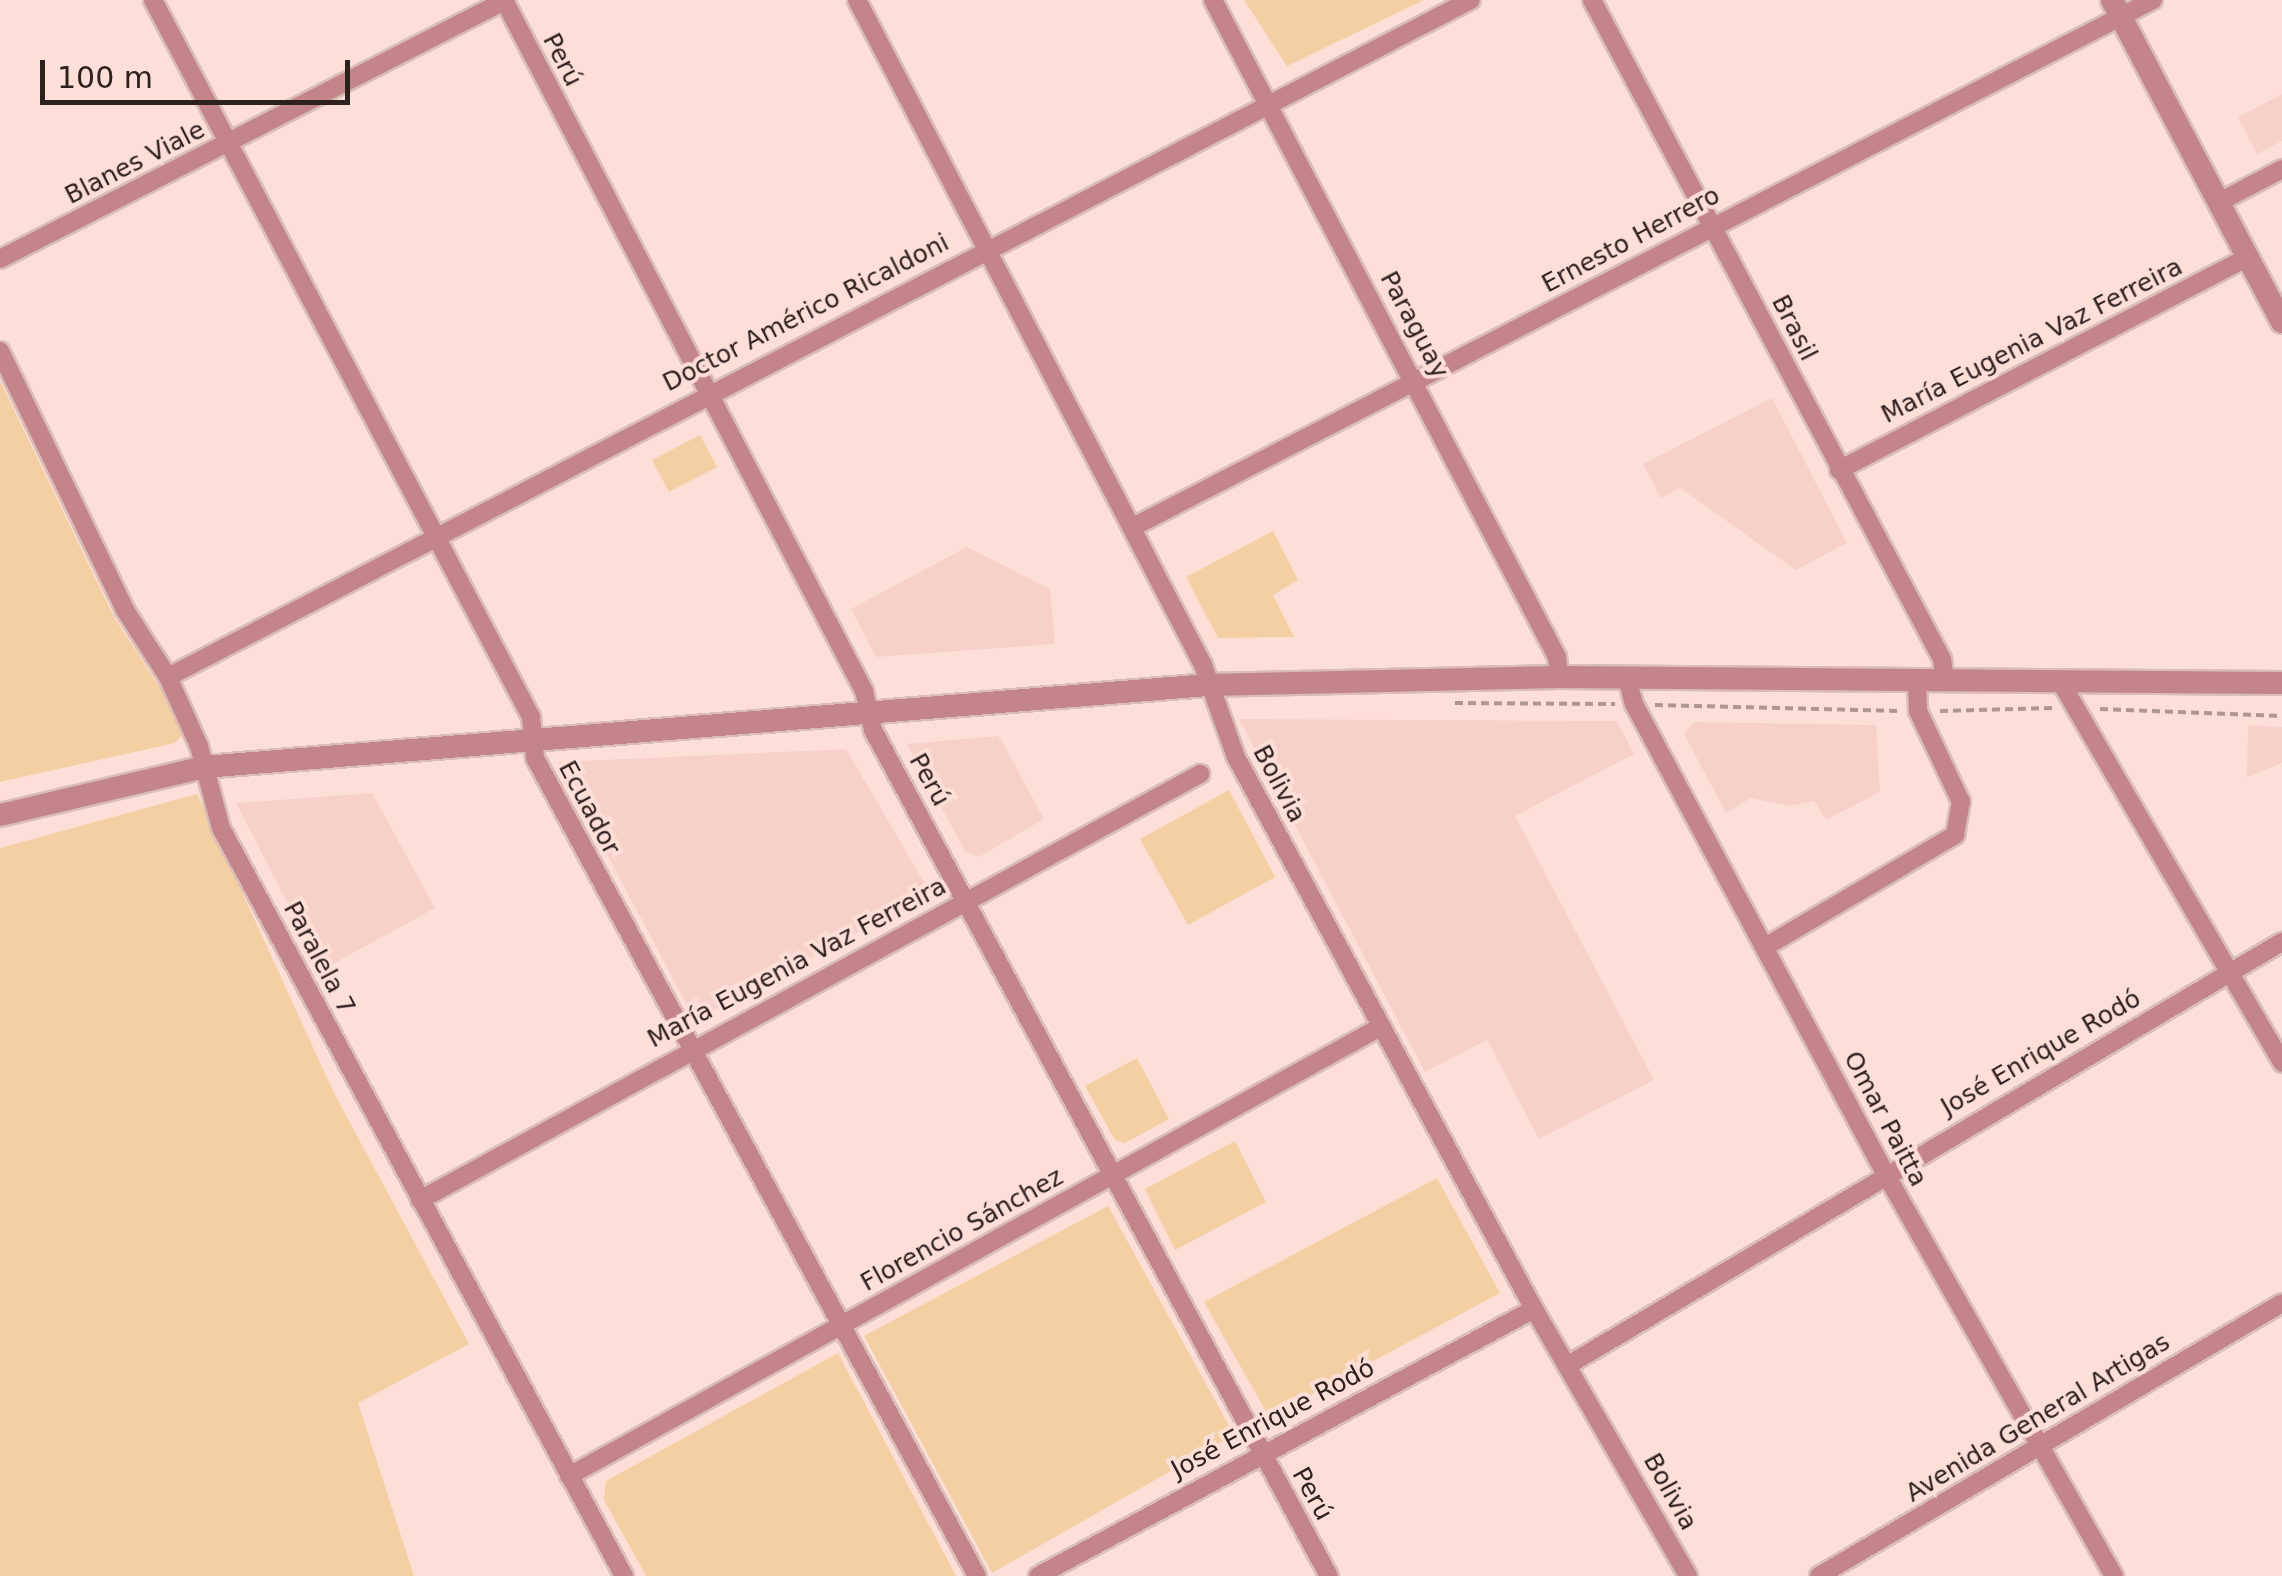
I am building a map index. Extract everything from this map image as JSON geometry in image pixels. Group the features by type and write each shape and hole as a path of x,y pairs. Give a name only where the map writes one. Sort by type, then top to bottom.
{"street":[{"name":"Ecuador","path":"153,0 531,717 535,758 687,1047 843,1324 977,1576"},
{"name":"Blanes Viale","path":"0,260 505,0"},
{"name":"Perú","path":"505,0 869,712 1329,1576"},
{"name":"Bolivia","path":"857,0 1133,527 1208,685 1236,757 1534,1310 1570,1364 1688,1576"},
{"name":"Paraguay","path":"1214,0 1417,382 1557,657 1559,678"},
{"name":"Doctor Américo Ricaldoni","path":"168,676 703,393 1266,101 1471,0"},
{"name":"Brasil","path":"1592,0 1942,659 1945,681"},
{"name":"Ernesto Herrero","path":"1133,527 1417,382 2116,8 2153,0"},
{"path":"2116,8 2282,322"},
{"path":"2219,202 2282,169"},
{"name":"María Eugenia Vaz Ferreira","path":"1839,470 2248,257"},
{"name":"Paralela 7","path":"0,351 124,610 168,676 204,767 221,828 624,1576"},
{"path":"0,815 204,767 1208,685 1559,678 2282,682"},
{"name":"Omar Paitta","path":"1628,678 1634,704 1885,1173 2114,1576"},
{"path":"1765,946 1955,835 1961,802 1918,711 1916,680"},
{"path":"2060,681 2070,708 2282,1063"},
{"name":"María Eugenia Vaz Ferreira","path":"420,1200 687,1047 968,901 1200,774"},
{"name":"José Enrique Rodó","path":"1570,1364 1885,1173 2282,942"},
{"name":"Florencio Sánchez","path":"569,1476 1380,1028"},
{"name":"Avenida General Artigas","path":"1819,1576 2282,1303"},
{"name":"José Enrique Rodó","path":"1038,1576 1261,1452 1534,1310"}],"path":[{"path":"1448,703 1918,711 2070,708 2282,716"}],"shaded area":[{"path":"1244,0 1424,0 1287,66"},
{"path":"2282,94 2282,141 2257,154 2238,117"},
{"path":"0,381 114,617 168,700 182,735 175,743 0,782"},
{"path":"1772,398 1847,543 1796,570 1680,488 1661,498 1643,464"},
{"path":"700,435 717,467 669,492 652,460"},
{"path":"1273,531 1298,580 1273,595 1294,637 1218,638 1186,577"},
{"path":"967,547 1050,589 1055,644 876,657 851,609"},
{"path":"1239,719 1617,721 1634,754 1515,816 1654,1080 1539,1139 1487,1040 1425,1072"},
{"path":"1694,722 1876,725 1880,792 1826,820 1814,801 1790,806 1751,798 1726,813 1684,734"},
{"path":"2248,725 2282,727 2282,763 2247,777"},
{"path":"999,736 1044,819 979,857 965,851 907,744"},
{"path":"846,749 925,884 922,898 695,1020 558,762"},
{"path":"1229,790 1275,877 1188,925 1140,839"},
{"path":"372,793 435,908 322,970 236,803"},
{"path":"197,794 334,1093 469,1344 358,1403 414,1576 0,1576 0,848"},
{"path":"1137,1058 1169,1119 1125,1143 1115,1140 1085,1086"},
{"path":"1235,1141 1266,1202 1175,1250 1145,1189"},
{"path":"1437,1178 1500,1293 1269,1417 1204,1302"},
{"path":"1108,1206 1234,1435 992,1573 864,1336"},
{"path":"838,1353 956,1576 646,1576 604,1500 606,1481"}]}
